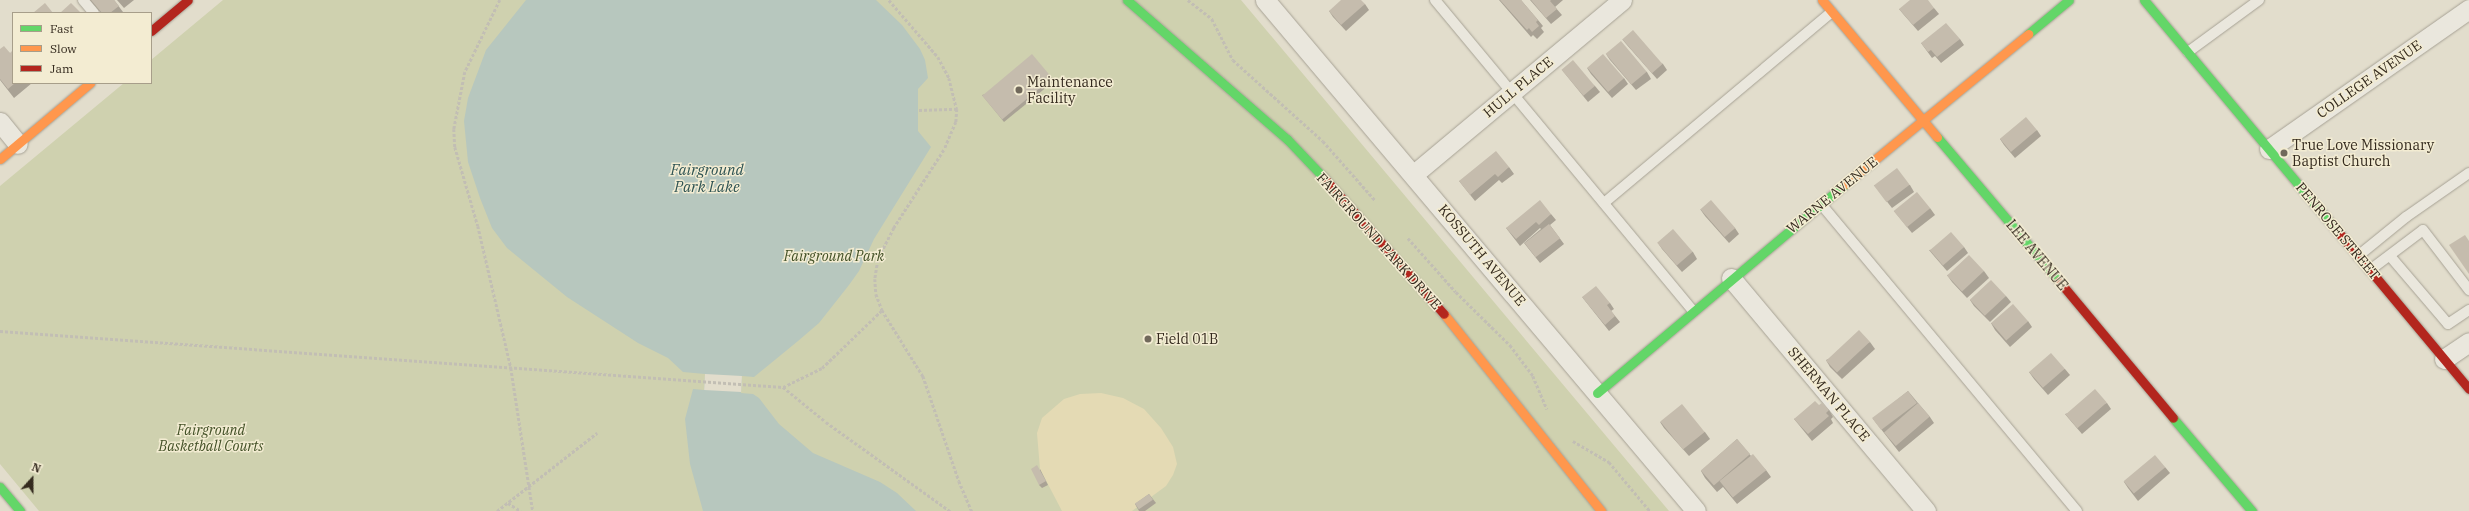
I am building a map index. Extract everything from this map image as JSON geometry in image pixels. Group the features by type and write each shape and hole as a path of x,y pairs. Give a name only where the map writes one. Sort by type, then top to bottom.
{"street":[{"path":"152,30 188,0"},
{"name":"FAIRGROUND PARK DRIVE","path":"1127,0 1287,139 1358,214 1447,317 1601,511"},
{"name":"KOSSUTH AVENUE","path":"1266,0 1414,174 1696,511"},
{"name":"HULL PLACE","path":"1414,174 1622,0"},
{"name":"LEE AVENUE","path":"1822,0 2252,511"},
{"name":"WARNE AVENUE","path":"1597,393 1731,278 2069,0"},
{"name":"PENROSE STREET","path":"2144,0 2469,389"},
{"name":"COLLEGE AVENUE","path":"2269,149 2469,9"},
{"path":"0,159 89,84"},
{"path":"0,122 18,144"},
{"name":"SHERMAN PLACE","path":"1731,278 1926,511"},
{"path":"2444,359 2469,342"},
{"path":"0,488 20,511"}],"lane":[{"path":"83,0 93,12"},
{"path":"1435,0 1693,311"},
{"path":"2188,52 2259,0"},
{"path":"1604,202 1832,12"},
{"path":"2358,256 2406,217 2469,173"},
{"path":"1821,204 2077,511"},
{"path":"2370,270 2423,230 2469,290"},
{"path":"2390,256 2448,324 2469,310"}],"path":[{"path":"500,0 465,72 454,129 458,163 478,226 511,368 528,488 533,511"},
{"path":"889,0 938,57 949,78 957,109 956,122 944,150 894,228 878,260 874,279 876,294 882,310 924,376 959,482 972,511"},
{"path":"919,110 957,109"},
{"path":"0,331 783,387 822,368 882,310"},
{"path":"783,387 826,422 950,511"},
{"path":"497,511 598,433"},
{"path":"1570,439 1609,462 1650,511"},
{"path":"508,503 520,511"}],"green space":[{"name":"Fairground Park","path":"223,0 1241,0 1669,511 39,511 0,464 0,186 123,84 152,84 152,59"}],"sand":[{"path":"1101,393 1123,398 1144,409 1161,428 1173,447 1177,464 1173,475 1166,486 1132,511 1062,511 1040,469 1037,433 1042,418 1064,399 1080,394"}],"water":[{"name":"Fairground Park Lake","path":"526,0 876,0 902,25 920,49 925,60 928,78 918,89 918,131 931,147 874,239 859,271 849,285 819,323 798,341 754,377 742,376 741,393 753,394 759,398 779,424 813,453 880,482 897,493 916,511 703,511 690,464 685,419 693,389 704,390 705,374 683,372 668,358 638,343 567,297 507,248 492,228 480,198 468,162 464,121 468,98 486,50"}],"pier":[{"path":"705,374 742,376 741,392 704,390"}],"building":[{"path":"91,0 114,0 119,6 111,12 101,12"},
{"path":"1341,0 1361,0 1365,4 1341,25 1329,11"},
{"path":"1500,0 1521,0 1538,20 1536,22 1539,26 1532,32 1529,28 1527,30"},
{"path":"1531,0 1551,0 1550,1 1557,9 1546,18"},
{"path":"1910,0 1928,0 1934,8 1913,25 1899,9"},
{"path":"45,3 52,12 34,12"},
{"path":"71,3 80,12 61,12"},
{"path":"1946,23 1960,39 1937,57 1931,50 1928,52 1921,43"},
{"path":"1633,30 1663,64 1652,73 1622,39"},
{"path":"1621,41 1647,72 1631,84 1606,54"},
{"path":"4,46 10,53 12,51 12,84 14,84 8,89 0,79 0,49"},
{"name":"Maintenance Facility","path":"1032,54 1052,78 1002,120 982,96"},
{"path":"1603,54 1624,78 1608,92 1587,68"},
{"path":"1573,60 1595,86 1583,96 1562,70"},
{"path":"2026,117 2037,130 2011,152 2000,139"},
{"path":"1496,151 1509,167 1498,177 1495,174 1470,195 1459,181"},
{"path":"1897,168 1910,185 1886,202 1874,185"},
{"path":"1917,192 1930,208 1907,227 1894,211"},
{"path":"1540,200 1551,214 1539,225 1536,222 1516,239 1506,228"},
{"path":"1711,200 1735,228 1725,237 1700,209"},
{"path":"1549,224 1560,238 1536,257 1525,243"},
{"path":"1673,229 1693,252 1677,265 1657,243"},
{"path":"1951,232 1964,247 1943,265 1930,250"},
{"path":"2465,235 2469,241 2469,274 2449,245"},
{"path":"1969,255 1984,271 1962,292 1947,275"},
{"path":"1991,280 2006,296 1985,316 1970,300"},
{"path":"1596,286 1610,303 1607,305 1615,316 1605,325 1582,297"},
{"path":"2013,304 2028,321 2006,340 1991,323"},
{"path":"1859,330 1870,342 1837,372 1826,361"},
{"path":"2051,353 2065,369 2043,388 2029,372"},
{"path":"2095,389 2107,403 2077,428 2066,415"},
{"path":"1908,391 1917,403 1881,430 1872,418"},
{"path":"1815,401 1819,405 1822,403 1829,410 1826,413 1829,416 1808,434 1794,419"},
{"path":"1918,403 1930,417 1896,446 1884,433"},
{"path":"1682,404 1705,432 1683,450 1660,422"},
{"path":"1737,439 1750,454 1714,486 1701,470"},
{"path":"1753,454 1766,470 1733,497 1720,481"},
{"path":"2155,455 2165,467 2134,494 2124,481"},
{"path":"1037,465 1046,481 1039,485 1031,469"},
{"path":"1149,494 1153,500 1139,509 1135,504"}],"traffic: fast":[{"path":"1127,0 1287,139 1324,178"},
{"path":"2028,34 2069,0"},
{"path":"2144,0 2339,233"},
{"path":"1937,137 2059,281"},
{"path":"1597,393 1845,184"},
{"path":"2173,418 2252,511"},
{"path":"0,487 20,511"}],"traffic: slow":[{"path":"1822,0 1937,137"},
{"path":"1845,184 2028,34"},
{"path":"0,159 89,84"},
{"path":"1444,314 1601,511"}],"traffic: jam":[{"path":"152,30 188,0"},
{"path":"1324,178 1444,314"},
{"path":"2339,233 2469,389"},
{"path":"2059,281 2173,418"}],"place":[{"name":"Maintenance Facility","path":"1019,90"},
{"name":"True Love Missionary Baptist Church","path":"2284,153"},
{"name":"Field 01B","path":"1148,339"}],"park label":[{"name":"Fairground Basketball Courts","path":"211,438"}]}
